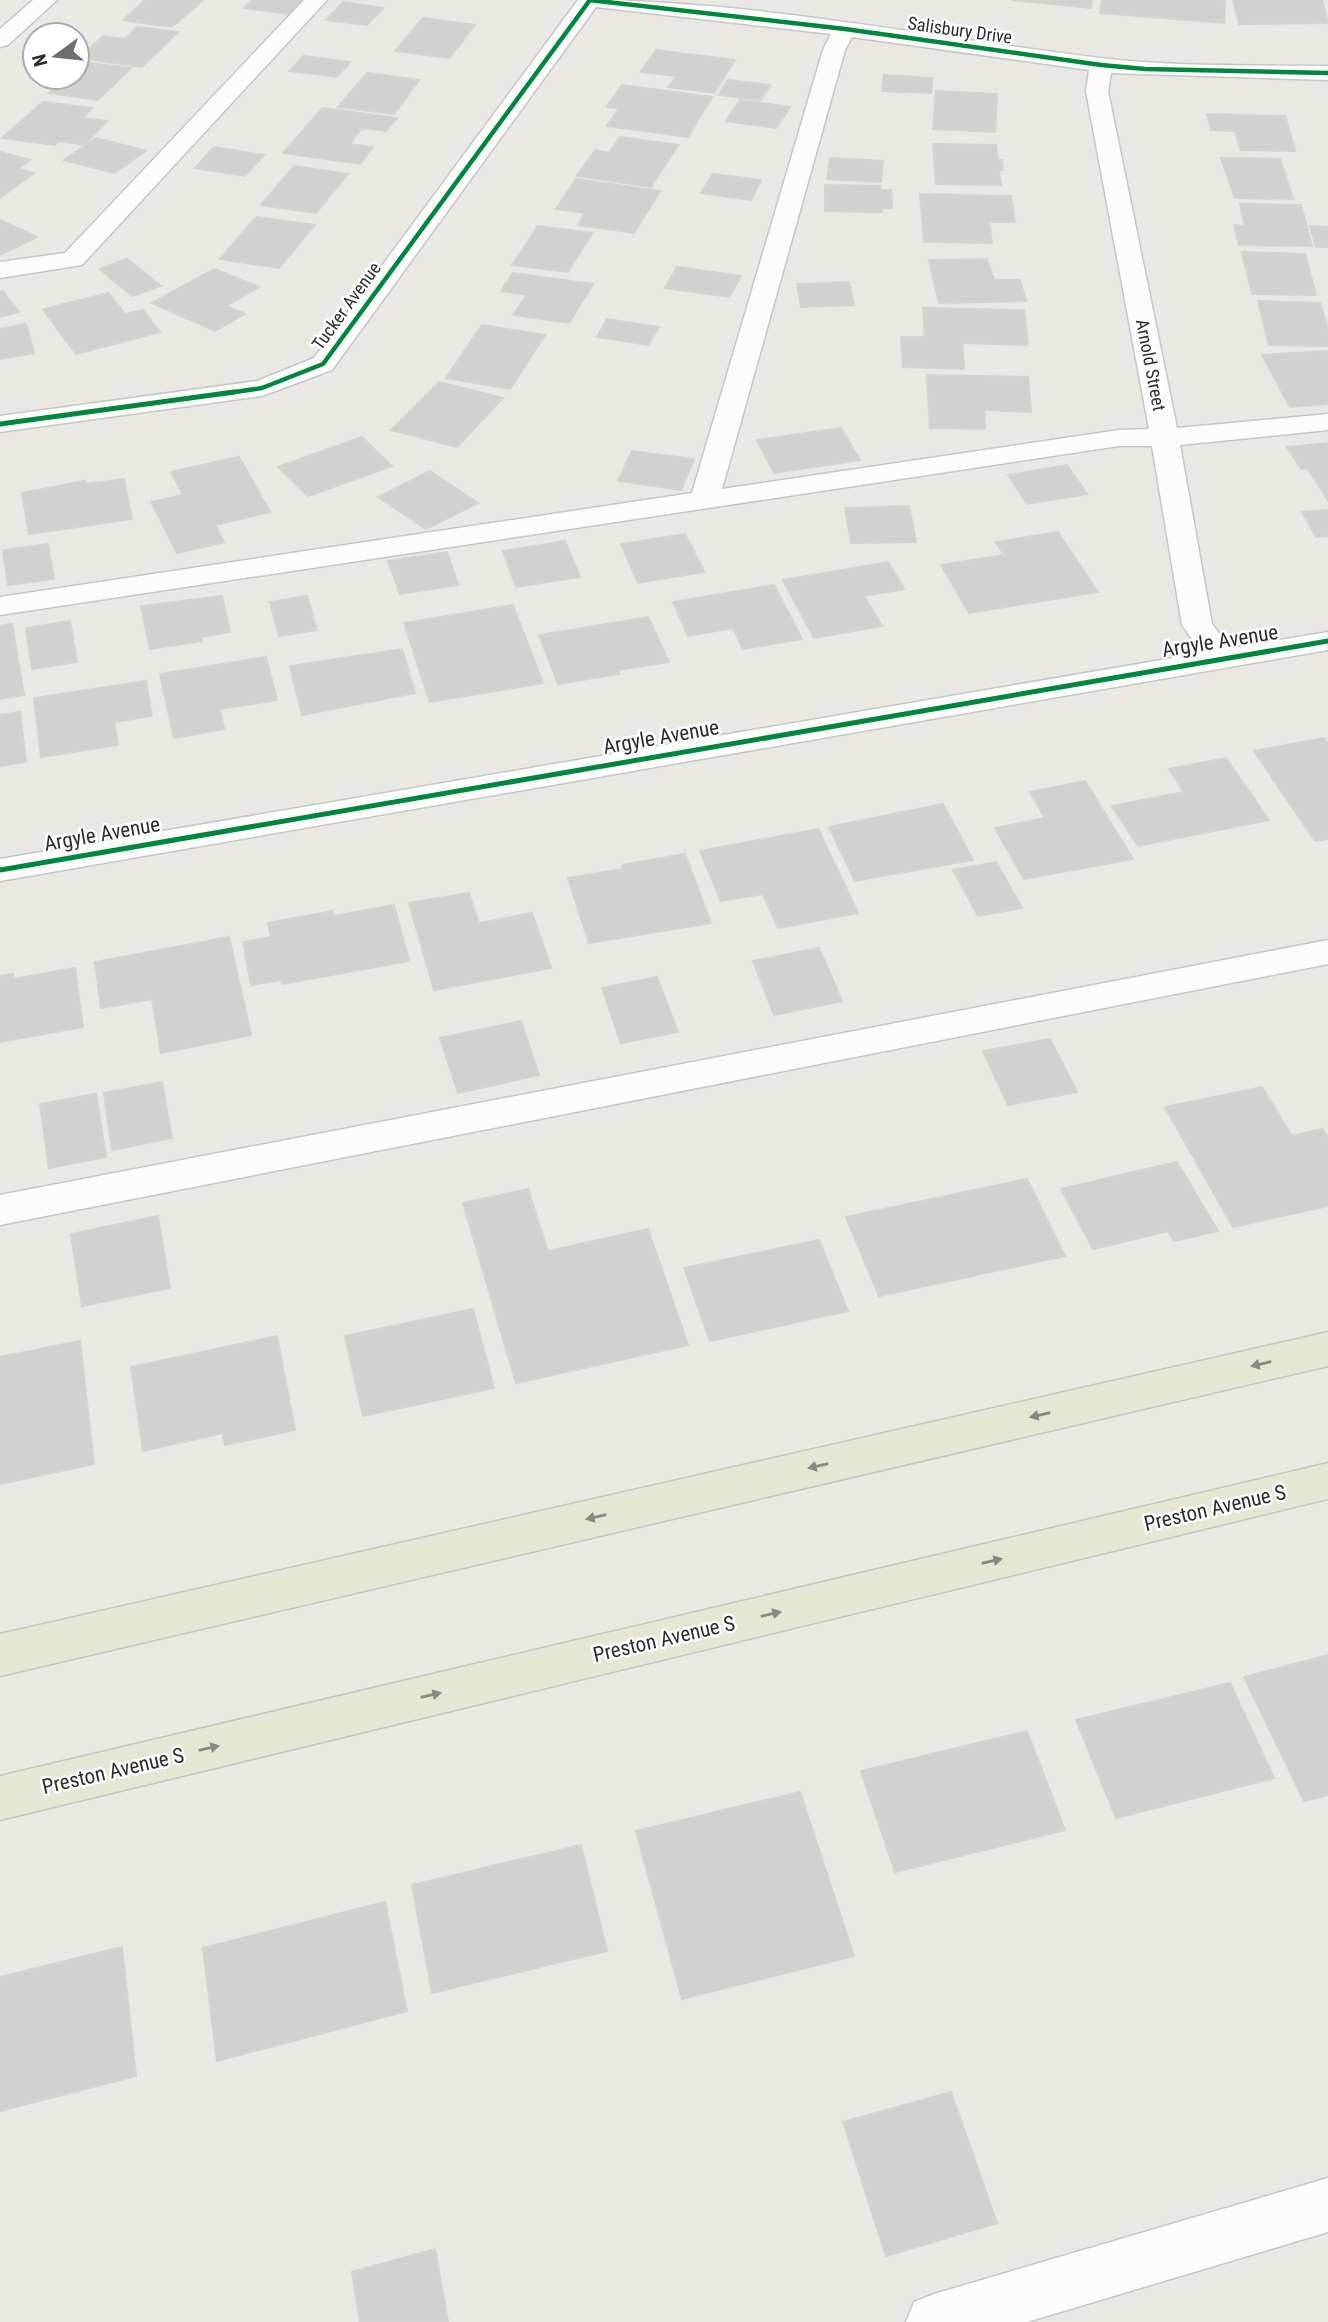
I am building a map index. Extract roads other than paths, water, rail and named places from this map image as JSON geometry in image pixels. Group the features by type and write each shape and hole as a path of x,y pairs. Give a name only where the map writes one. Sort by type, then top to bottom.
{"main road":[{"path":"0,1655 1328,1349"},
{"name":"Preston Avenue S","path":"0,1798 1328,1481"}],"street":[{"path":"0,40 46,0"},
{"path":"0,270 73,260 316,0"},
{"name":"Salisbury Drive","path":"590,0 845,29 1101,65 1145,69 1328,73"},
{"name":"Tucker Avenue","path":"0,424 262,388 323,364 590,0"},
{"path":"705,499 834,50 845,29"},
{"name":"Arnold Street","path":"1101,65 1097,91 1165,438 1197,625 1221,658"},
{"path":"0,606 1119,438 1165,438 1328,422"},
{"name":"Argyle Avenue","path":"0,870 1328,641"},
{"path":"0,1210 1328,952"},
{"path":"934,2322 1328,2205"}]}
